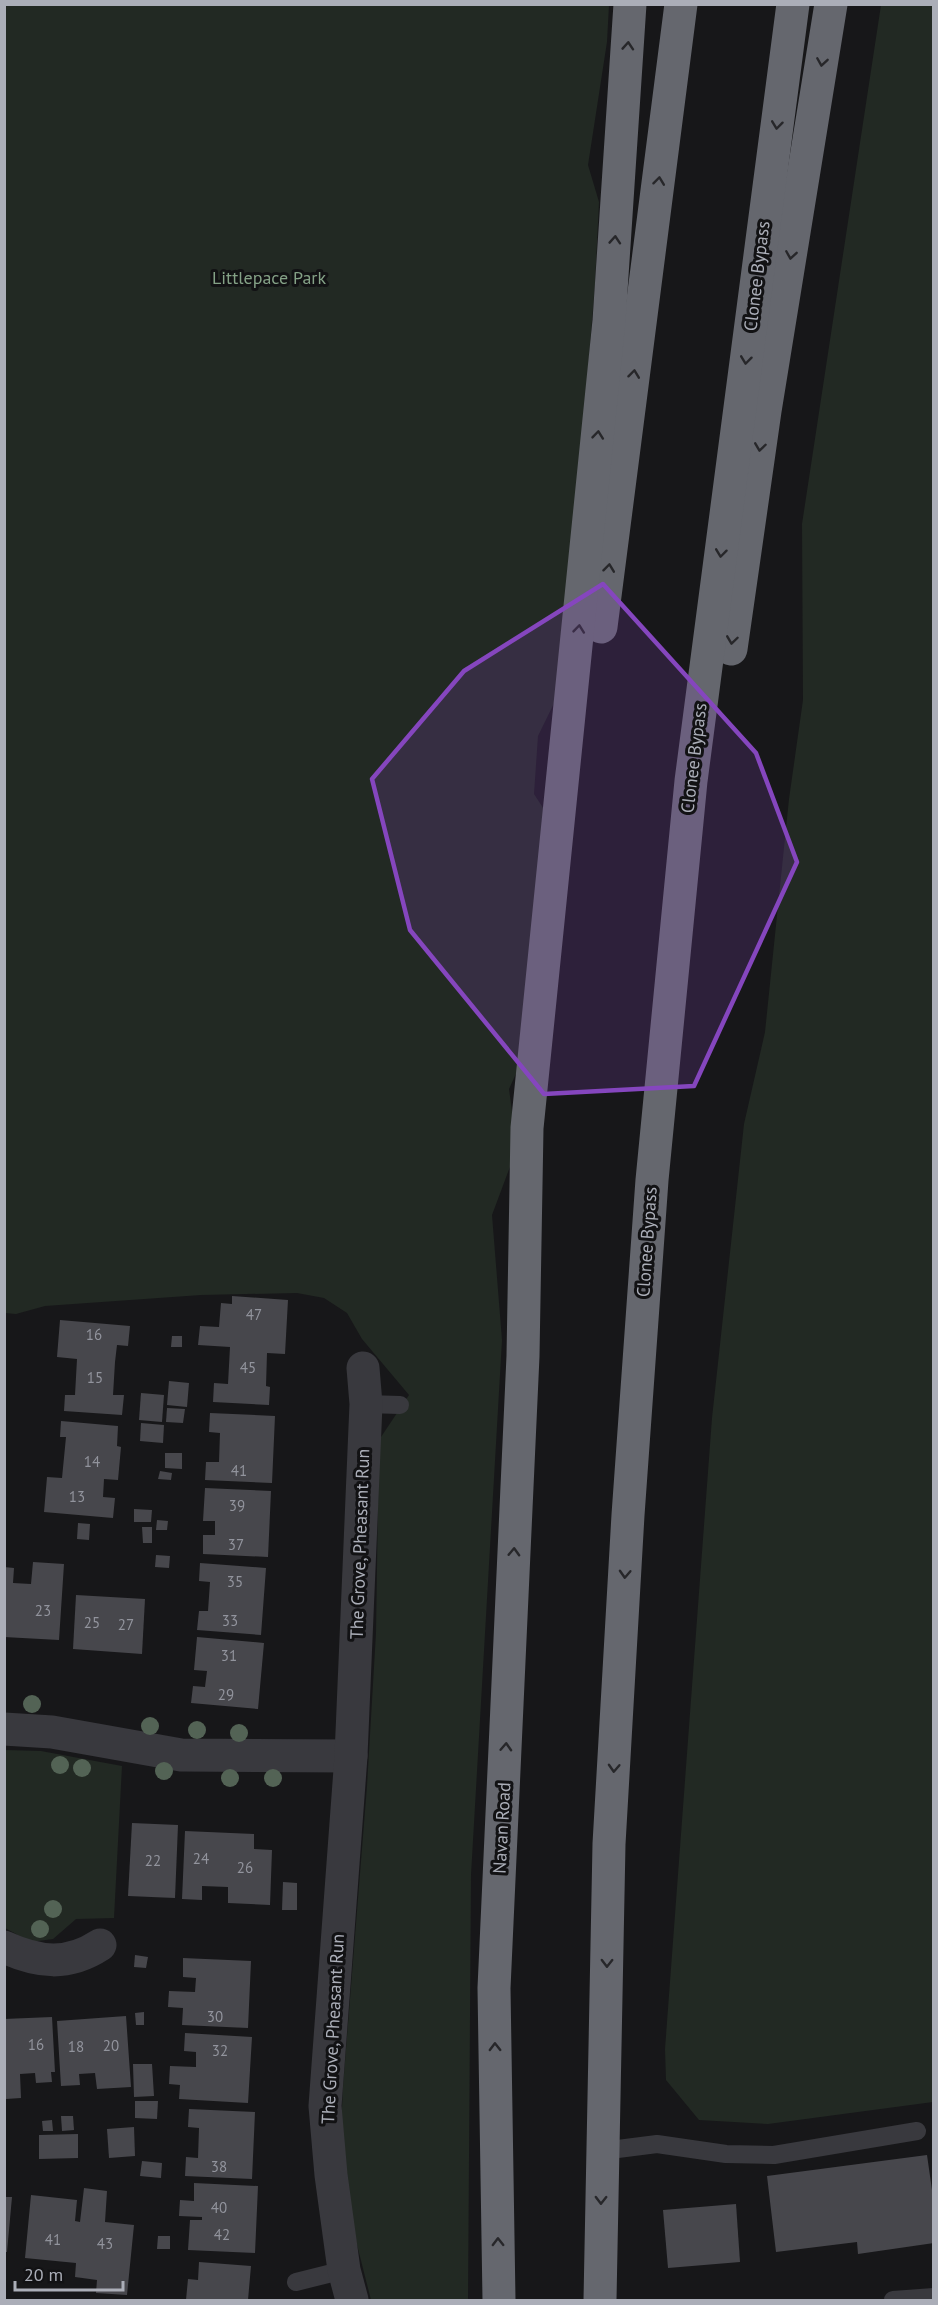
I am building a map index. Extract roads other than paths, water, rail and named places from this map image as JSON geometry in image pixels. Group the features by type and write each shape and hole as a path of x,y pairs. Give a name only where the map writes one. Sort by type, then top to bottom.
{"highway":[{"path":"523,1356 527,1128 609,321 630,4"},
{"path":"523,1356 544,1127 598,650 681,4"},
{"name":"Clonee Bypass","path":"628,1515 652,1180 691,781 793,4"},
{"path":"600,2301 609,1844 628,1515 708,802 767,399 831,4"},
{"name":"Navan Road","path":"498,2301 494,1988 523,1356"}],"street":[{"name":"The Grove, Pheasant Run","path":"348,2285 331,2175 325,2106 351,1756 366,1404 363,1368"},
{"path":"4,1729 52,1732 181,1755 351,1756"},
{"path":"4,1947 41,1959 69,1960 85,1955 100,1945"}],"lane":[{"path":"366,1404 400,1406"},
{"path":"602,2151 657,2144 726,2154 774,2155 917,2131"},
{"path":"296,2282 348,2285"},
{"path":"893,2301 933,2297"}],"park label":[{"name":"Littlepace Park","path":"269,278"}]}
